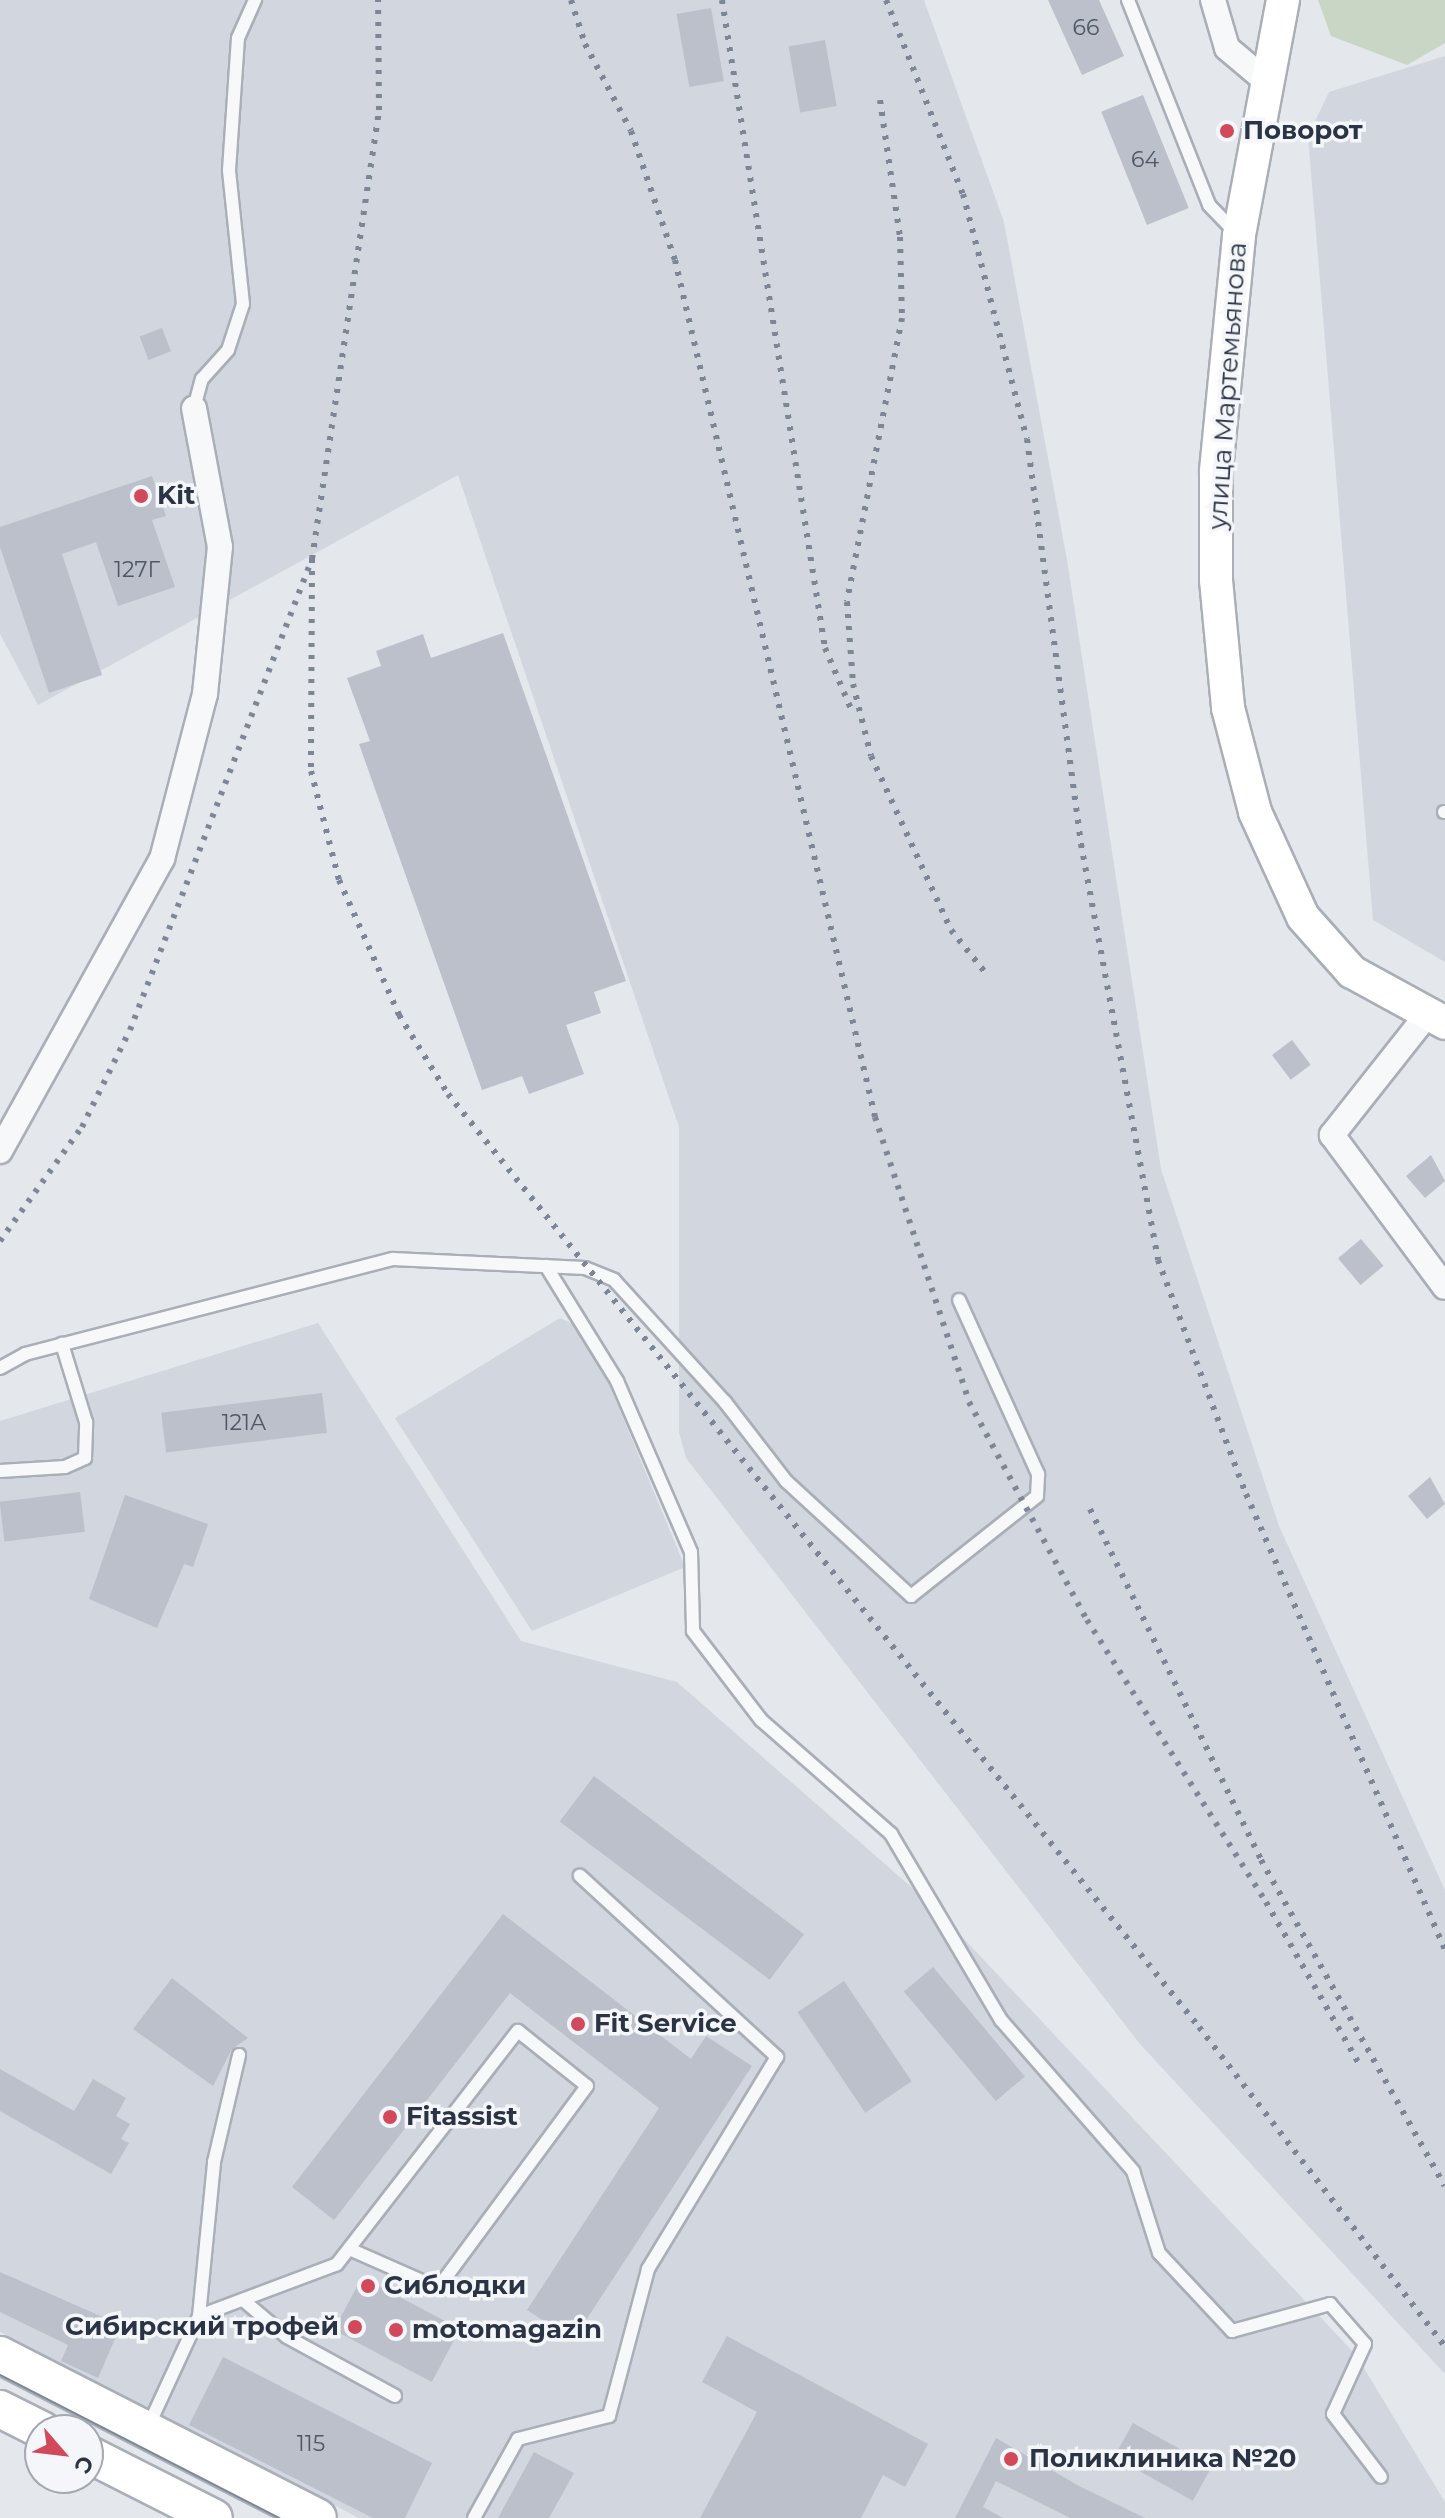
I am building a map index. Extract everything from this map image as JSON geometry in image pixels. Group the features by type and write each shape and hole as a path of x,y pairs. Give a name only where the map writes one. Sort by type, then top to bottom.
{"main road":[{"path":"0,2355 318,2518"},
{"path":"0,2409 24,2421"},
{"path":"104,2463 193,2513"}],"street":[{"path":"1213,0 1227,48 1265,80"},
{"name":"улица Мартемьянова","path":"1283,0 1265,80 1239,236 1216,472 1216,580 1220,650 1239,757 1273,862 1319,939 1352,972 1436,1020"},
{"path":"0,1151 162,859 198,724 220,547 194,408"},
{"path":"1436,1020 1332,1135 1445,1287"}],"lane":[{"path":"194,408 202,379 228,350 243,304 229,170 238,38 255,0"},
{"path":"1128,0 1209,205 1239,236"},
{"path":"0,1368 62,1344 393,1259 585,1268 614,1280 725,1402 786,1481 911,1596 1037,1496 1038,1474 959,1300"},
{"path":"546,1266 617,1381 691,1552 693,1631 761,1720 891,1834 1001,2020 1133,2171 1159,2253 1232,2331 1330,2304 1365,2344 1333,2414 1381,2477"},
{"path":"0,1471 65,1467 85,1458 86,1422 62,1344"},
{"path":"474,2518 518,2439 609,2416 648,2269 777,2057 580,1876"},
{"path":"199,2316 337,2264 518,2031 587,2086 438,2288 349,2249"},
{"path":"146,2430 199,2316 214,2162 239,2055"},
{"path":"243,2300 287,2337 395,2396"}],"shaded area":[{"path":"0,0 924,0 1004,222 1067,560 1161,1169 1279,1526 1445,1890 1445,2374 1140,2044 686,1458 679,1432 679,1127 458,475 38,705 0,634"},
{"path":"1445,56 1445,962 1373,920 1308,136 1329,92"},
{"path":"560,1318 587,1331 685,1567 532,1631 395,1418"},
{"path":"318,1323 521,1641 677,1682 934,1907 1356,2355 1445,2502 1445,2518 359,2518 0,2332 0,1421"}],"green space":[{"path":"1318,0 1445,0 1445,43 1407,65 1331,36"}],"building":[{"path":"1048,0 1099,0 1124,56 1082,75"},
{"path":"711,8 724,81 689,87 677,14"},
{"path":"825,40 837,106 800,112 789,46"},
{"path":"1143,95 1189,208 1147,225 1101,112"},
{"path":"162,328 171,351 149,360 140,337"},
{"path":"152,476 166,516 152,520 175,587 118,606 96,542 62,554 102,675 49,693 0,547 0,527"},
{"path":"503,633 626,981 594,992 601,1013 566,1025 584,1074 529,1094 522,1076 482,1090 359,744 370,741 347,678 381,666 376,651 423,634 431,658"},
{"path":"1292,1040 1311,1065 1291,1080 1272,1055"},
{"path":"1431,1155 1445,1181 1425,1198 1406,1176"},
{"path":"1361,1239 1383,1266 1361,1285 1338,1258"},
{"path":"322,1393 327,1433 166,1452 161,1413"},
{"path":"1430,1477 1445,1504 1427,1519 1408,1496"},
{"path":"80,1492 85,1532 4,1542 0,1502"},
{"path":"125,1495 208,1524 193,1567 184,1564 157,1628 89,1599"},
{"path":"594,1776 804,1934 770,1980 560,1822"},
{"path":"503,1914 691,2059 706,2036 752,2066 573,2340 527,2310 659,2108 510,1993 334,2220 292,2187"},
{"path":"933,1967 1025,2077 996,2101 904,1991"},
{"path":"172,1978 248,2038 232,2049 213,2086 133,2029"},
{"path":"844,1981 912,2081 865,2113 798,2012"},
{"path":"0,2069 74,2111 93,2079 126,2098 116,2116 130,2124 121,2139 129,2143 111,2174 0,2111"},
{"path":"0,2272 121,2325 98,2378 61,2361 68,2345 0,2312"},
{"name":"motomagazin","path":"362,2277 460,2329 432,2382 334,2330"},
{"path":"727,2336 928,2444 905,2487 883,2475 861,2518 700,2518 757,2412 702,2382"},
{"path":"223,2357 432,2463 405,2518 373,2518 189,2425"},
{"path":"1133,2423 1212,2467 1193,2501 1114,2457"},
{"name":"Поликлиника №20","path":"996,2438 1079,2486 1145,2518 1070,2518 996,2481 983,2507 1003,2518 955,2518"},
{"path":"534,2452 574,2473 549,2518 498,2518"}],"tram line":[{"path":"0,2375 280,2518"}],"railway":[{"path":"0,1241 82,1127 130,1030 312,559 379,110 378,0"},
{"path":"571,0 585,44 631,131 675,260 875,1117 969,1402 1087,1620 1266,1902 1361,2067"},
{"path":"722,0 825,648 851,709"},
{"path":"886,0 963,194 1027,439 1081,844 1158,1260 1246,1494 1445,1949"},
{"path":"880,100 900,237 902,318 847,602 853,684 871,756 951,930 988,976"},
{"path":"312,559 311,771 339,880 399,1015 448,1094 1199,2027 1445,2347"},
{"path":"1090,1509 1261,1860 1445,2186"}],"place":[{"name":"Поворот","path":"1227,131"},
{"name":"Kit","path":"141,496"},
{"name":"Fit Service","path":"578,2024"},
{"name":"Fitassist","path":"390,2117"},
{"name":"Сиблодки","path":"368,2286"},
{"name":"Сибирский трофей","path":"355,2327"},
{"name":"motomagazin","path":"396,2330"},
{"name":"Поликлиника №20","path":"1011,2459"}]}
